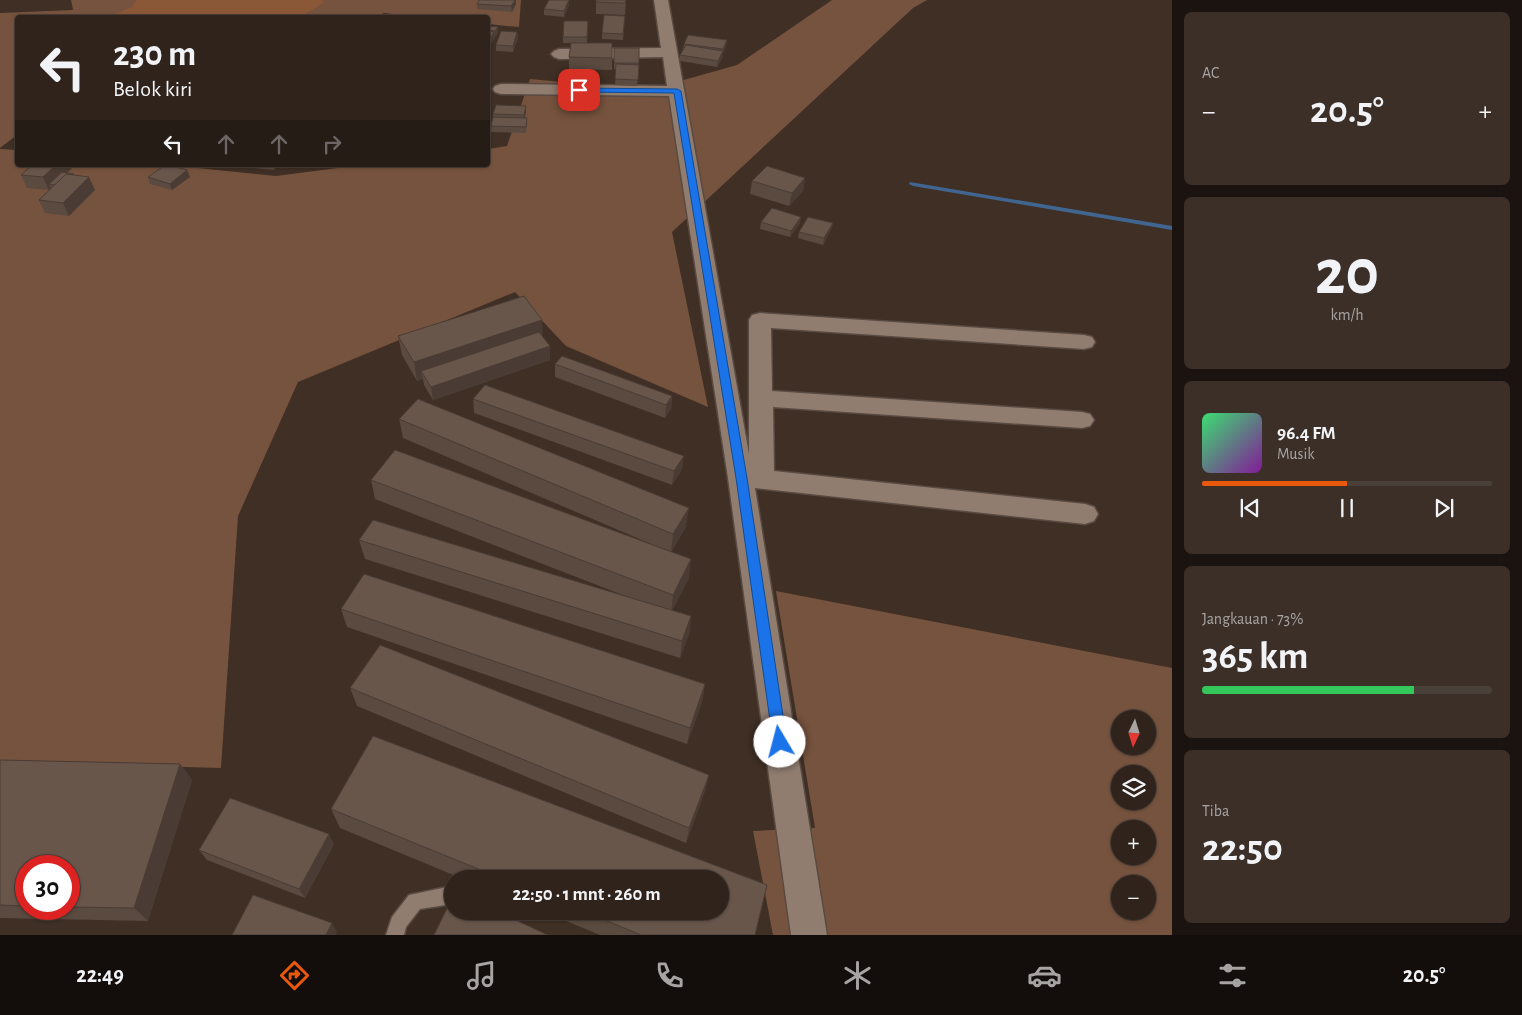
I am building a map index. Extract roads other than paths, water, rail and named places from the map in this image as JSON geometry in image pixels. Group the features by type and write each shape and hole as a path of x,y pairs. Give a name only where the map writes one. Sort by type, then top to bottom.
{"street":[{"path":"661,0 752,479 809,935"},
{"path":"559,54 670,52"},
{"path":"501,89 677,91"},
{"path":"752,479 761,398 760,320 1084,342"},
{"path":"761,398 1082,420"},
{"path":"752,479 1085,514"}],"lane":[{"path":"395,935 398,923 415,901 444,896"}],"waterway":[{"path":"913,184 1172,228"}]}
